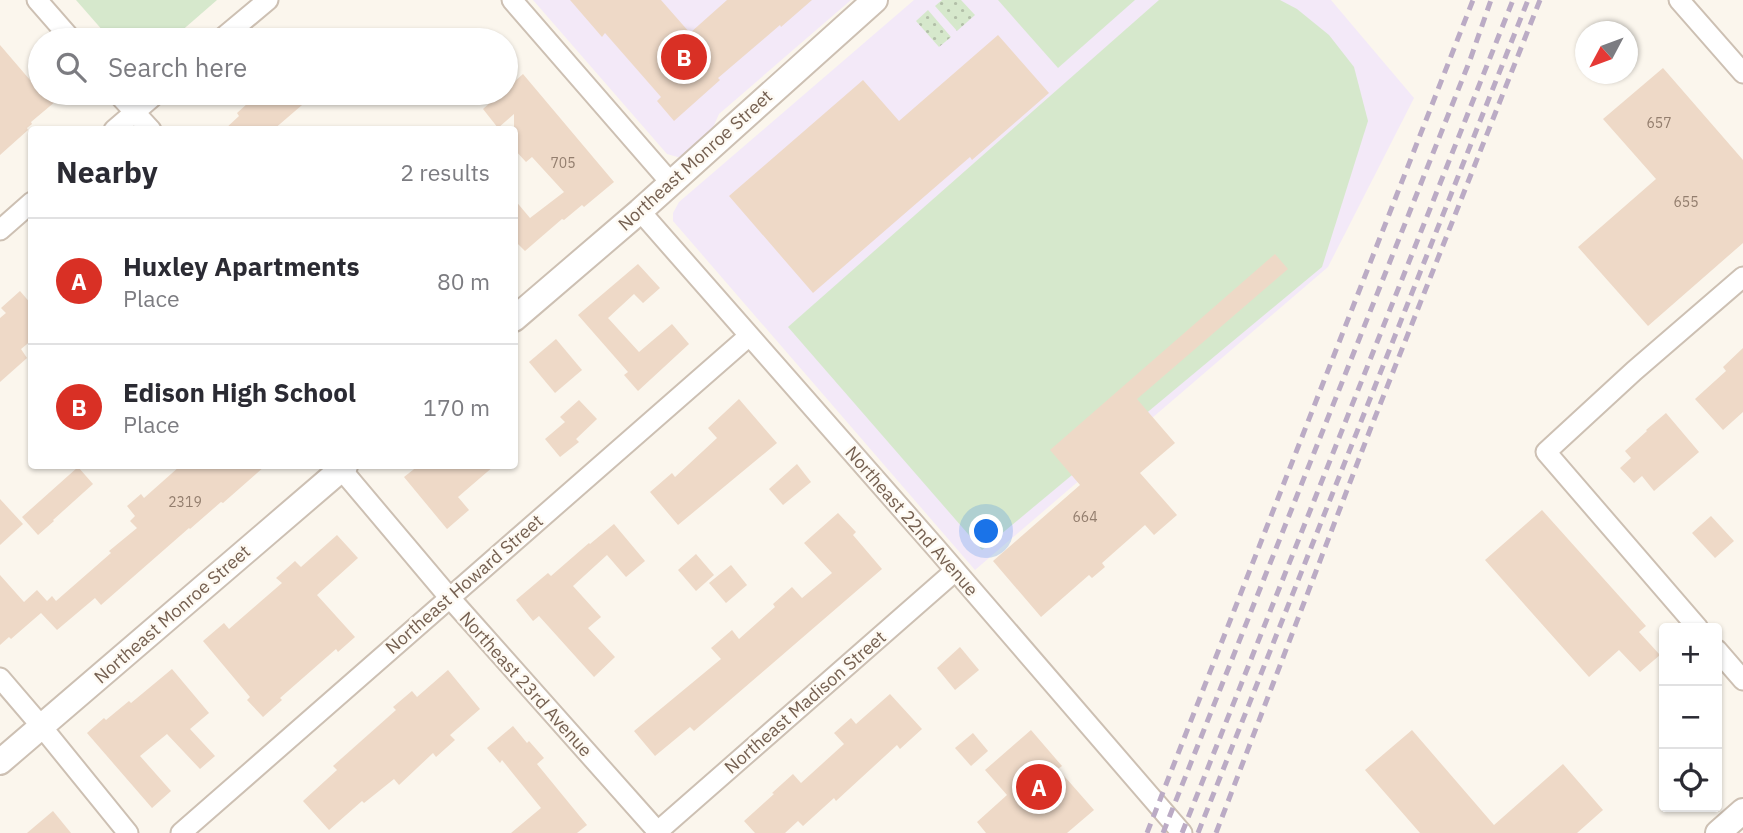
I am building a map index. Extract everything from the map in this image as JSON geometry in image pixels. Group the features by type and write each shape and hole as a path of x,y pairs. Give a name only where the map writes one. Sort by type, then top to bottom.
{"street":[{"path":"37,0 62,28"},
{"path":"234,28 268,0"},
{"path":"512,0 671,183"},
{"name":"Northeast Monroe Street","path":"518,316 640,211 875,0"},
{"path":"1679,0 1743,74"},
{"path":"128,105 147,126"},
{"path":"118,126 142,105"},
{"path":"0,230 28,206"},
{"name":"Northeast 22nd Avenue","path":"640,211 1182,833"},
{"path":"1694,623 1546,452 1634,371 1743,277"},
{"name":"Northeast Howard Street","path":"181,833 749,336"},
{"name":"Northeast Monroe Street","path":"0,762 341,469"},
{"name":"Northeast 23rd Avenue","path":"345,469 449,597 657,833"},
{"name":"Northeast Madison Street","path":"657,833 955,571"},
{"path":"1722,656 1743,680"},
{"path":"0,678 128,833"},
{"path":"1718,833 1743,811"}],"shaded area":[{"path":"533,0 851,0 719,114 711,132 681,158 667,154"},
{"path":"914,0 1331,0 1414,98 1328,267 975,570 673,221 673,213 679,202"}],"green space":[{"path":"76,0 217,0 185,28 100,28"},
{"path":"942,0 961,0 975,15 957,31 935,6"},
{"path":"998,0 1135,0 1058,68"},
{"path":"1159,0 1280,0 1297,9 1329,35 1354,67 1368,121 1322,267 982,550 788,327"},
{"path":"928,10 951,37 939,47 916,21"}],"building":[{"path":"570,0 661,0 690,33 727,0 812,0 718,78 720,80 674,121 657,101 661,97 605,33 602,37"},
{"path":"998,35 1049,93 972,160 970,157 813,293 729,196 863,80 899,121"},
{"path":"0,45 28,78 28,105 51,105 0,155"},
{"path":"1663,68 1743,160 1743,243 1648,326 1578,247 1656,179 1603,119"},
{"path":"523,74 614,182 584,207 582,205 562,219 525,251 518,244 518,204 530,218 564,192 532,157 526,162 518,153 518,126 514,126 514,114 500,126 496,126 483,109 488,105 518,105 518,78"},
{"path":"246,105 302,105 278,126 228,126 239,116 237,113"},
{"path":"1275,254 1288,269 1137,399 1175,443 1140,473 1177,515 1154,535 1145,525 1102,563 1105,567 1092,578 1089,575 1041,617 993,561 1080,485 1050,450"},
{"path":"638,264 660,288 643,303 634,294 608,318 639,352 672,324 689,344 638,391 624,375 628,372 578,315"},
{"path":"20,291 28,300 28,343 21,349 27,358 0,382 0,318 6,313 1,308"},
{"path":"556,339 582,370 555,393 529,362"},
{"path":"1743,348 1743,412 1723,430 1695,399 1726,371 1723,367"},
{"path":"739,399 777,443 678,525 650,492 672,473 675,477 717,438 708,428"},
{"path":"579,400 597,419 576,439 579,442 560,457 545,439 565,422 560,417"},
{"path":"1666,413 1699,452 1654,491 1642,476 1634,483 1620,468 1631,458 1625,451"},
{"path":"797,464 811,482 783,505 769,489"},
{"path":"76,469 80,469 93,484 38,535 22,517"},
{"path":"177,469 262,469 101,605 95,598 57,630 41,613 0,645 0,575 24,602 37,590 47,601 52,596 56,601 137,528 130,521 135,516 127,506 141,494 144,498"},
{"path":"414,469 491,469 458,497 469,510 447,529 404,477"},
{"path":"0,499 23,524 0,545"},
{"path":"1542,510 1646,626 1639,632 1659,656 1640,672 1619,650 1589,677 1485,560"},
{"path":"838,513 856,532 853,535 882,569 694,731 690,727 655,756 634,731 721,659 711,648 732,630 739,639 775,607 773,604 792,587 802,598 832,573 804,543"},
{"path":"1711,516 1734,541 1715,558 1692,533"},
{"path":"614,524 645,561 626,577 607,555 573,586 601,617 588,628 615,657 594,677 539,616 533,621 516,600 548,573 551,576"},
{"path":"337,535 358,558 317,595 355,637 338,652 336,649 280,698 282,700 263,717 247,700 250,697 203,641 224,623 229,629 282,583 276,578 295,561 301,567"},
{"path":"696,554 714,575 696,591 678,570"},
{"path":"731,565 747,585 726,603 709,583"},
{"path":"960,647 979,670 955,690 937,668"},
{"path":"172,669 209,713 190,729 215,756 200,769 167,734 140,756 171,791 152,808 87,733 104,718 106,720 129,701 131,703"},
{"path":"448,670 480,709 450,735 455,740 436,757 433,753 399,785 394,779 364,803 362,801 329,830 303,801 337,770 333,766 396,710 393,707 412,691 417,697"},
{"path":"890,694 922,729 900,749 897,745 836,801 834,798 803,826 798,821 785,833 755,833 744,821 793,774 801,783 844,744 834,733 851,718 856,724"},
{"path":"513,726 544,758 537,764 587,825 577,833 511,833 541,808 502,760 500,763 487,748"},
{"path":"1031,730 1062,766 1058,769 1094,810 1067,833 986,833 977,822 1007,795 985,770"},
{"path":"1412,730 1494,825 1563,764 1603,810 1577,833 1420,833 1365,770"},
{"path":"973,733 988,751 971,766 955,748"},
{"path":"53,811 71,833 27,833"}],"railway":[{"path":"1147,833 1473,0"},
{"path":"1163,833 1470,60 1491,0"},
{"path":"1182,833 1513,0"},
{"path":"1198,833 1528,0"},
{"path":"1216,833 1370,430 1540,0"}],"place":[{"name":"Edison High School","path":"684,57"},
{"name":"Huxley Apartments","path":"1039,787"}]}
